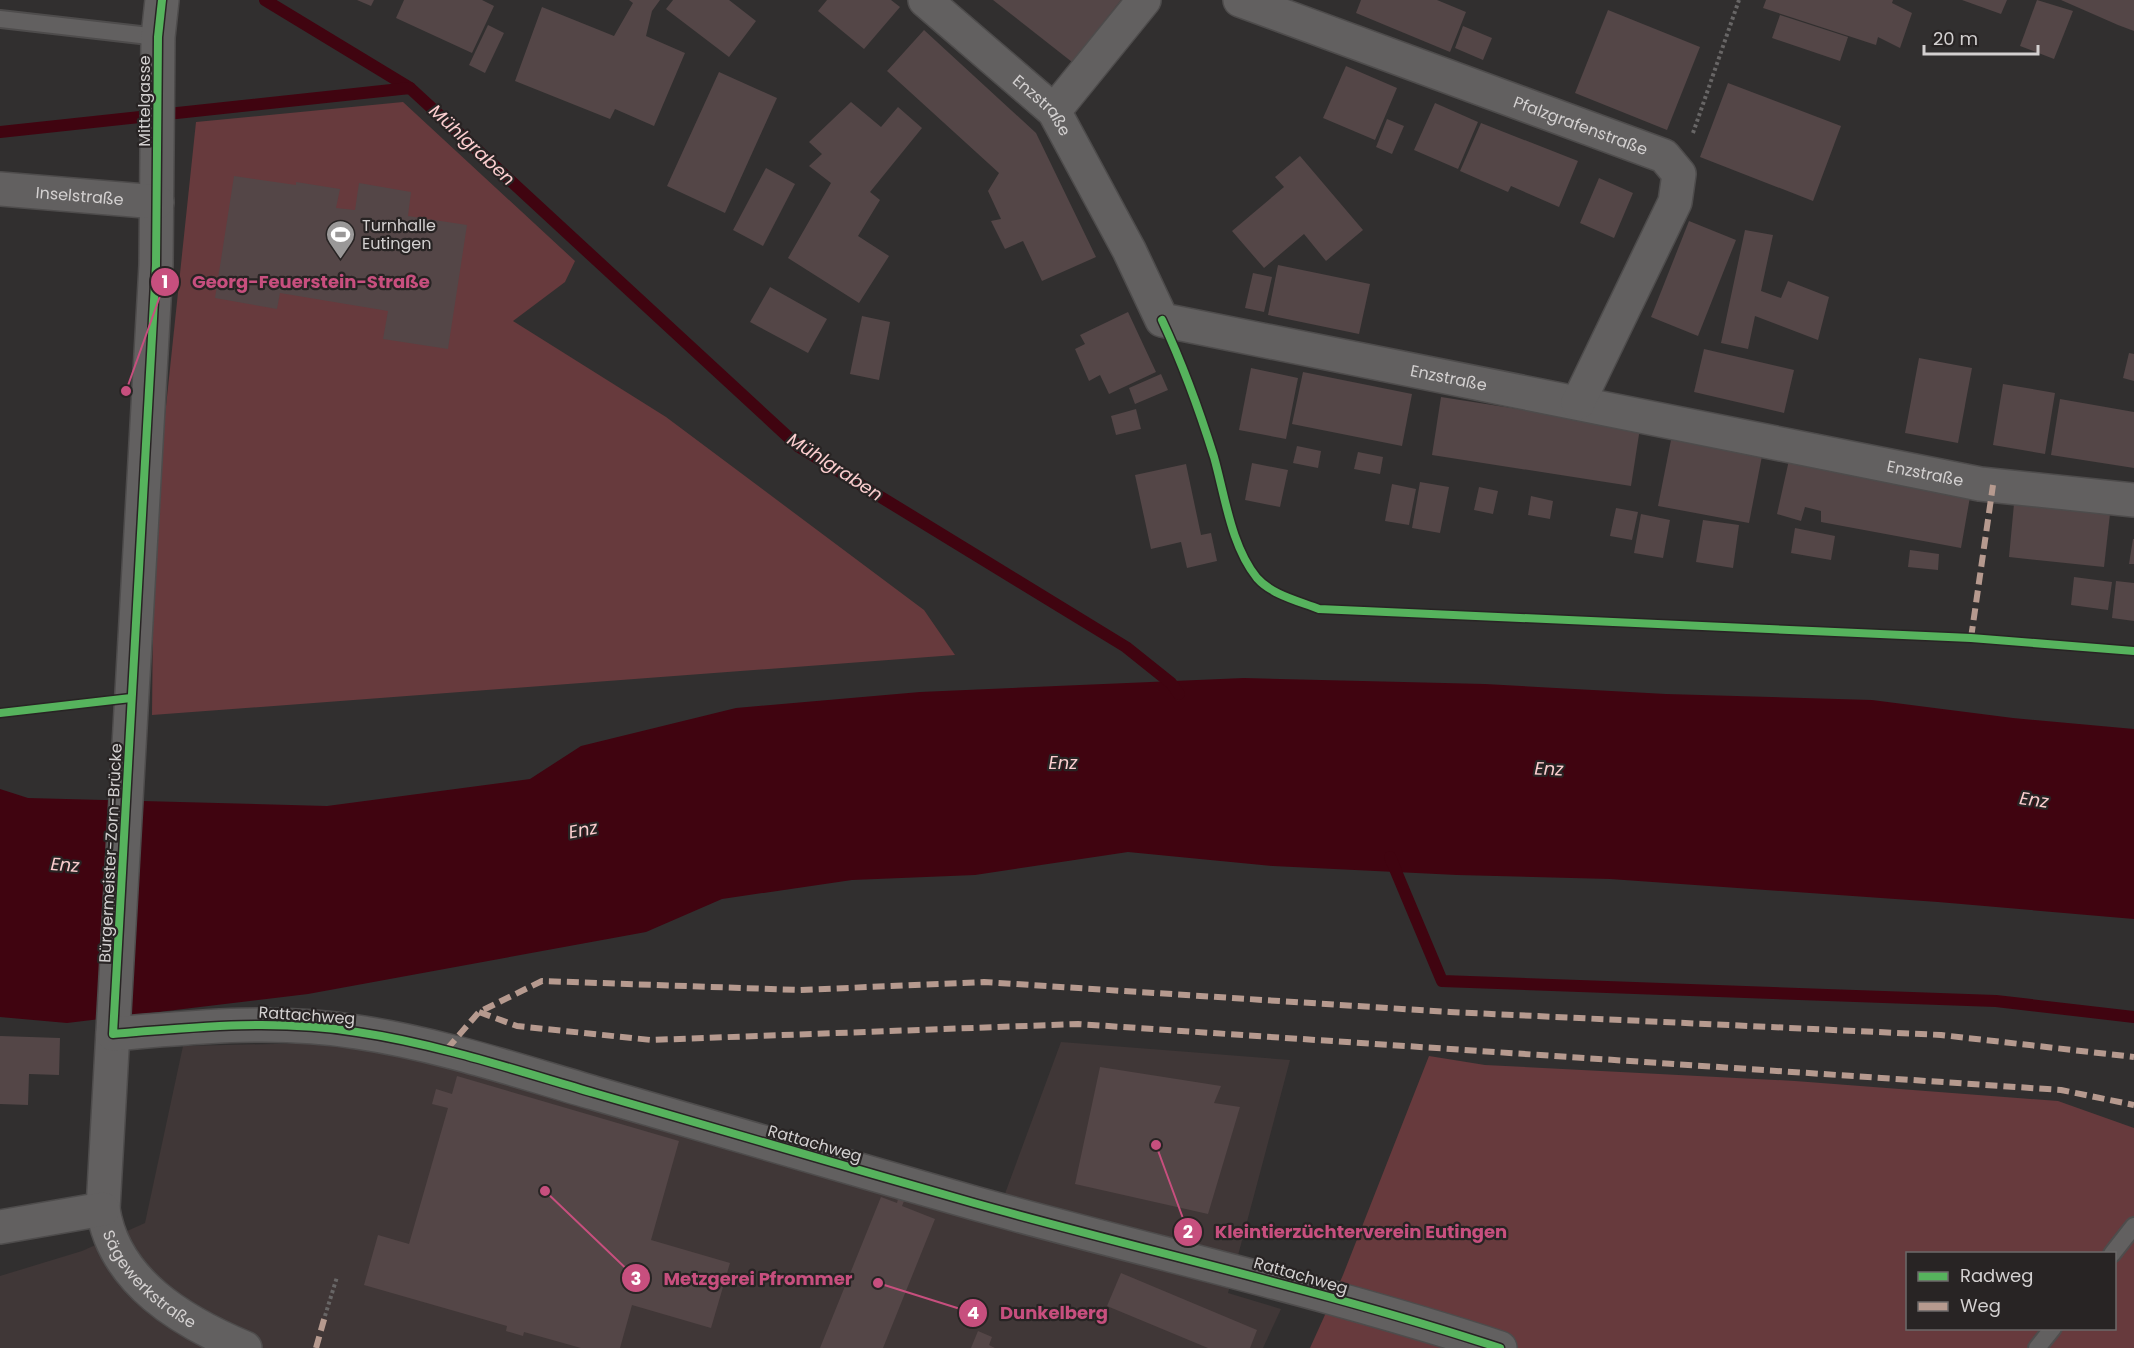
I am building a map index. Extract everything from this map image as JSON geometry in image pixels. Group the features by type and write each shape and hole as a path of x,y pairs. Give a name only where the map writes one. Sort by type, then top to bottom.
{"street":[{"name":"Mittelgasse","path":"131,708 157,202 158,37 162,0"},
{"name":"Enzstraße","path":"925,0 1054,111 1129,250 1162,320 1980,484 2134,500"},
{"path":"1054,111 1144,0"},
{"name":"Pfalzgrafenstraße","path":"1240,0 1664,156 1679,174"},
{"path":"1578,403 1675,202 1679,174"},
{"name":"Inselstraße","path":"0,189 157,202"},
{"name":"Bürgermeister-Zorn-Brücke","path":"103,1209 131,708"},
{"name":"Rattachweg","path":"115,1022 263,1024 356,1031 447,1049 977,1204 1223,1267 1443,1329 1500,1348"},
{"path":"0,1227 103,1209"},
{"name":"Sägewerkstraße","path":"103,1209 112,1242 123,1261 152,1293 192,1323 245,1348"}],"lane":[{"path":"0,19 158,37"},
{"path":"2114,1252 2134,1226"},
{"path":"2037,1348 2052,1330"}],"path":[{"path":"1679,174 1739,0"},
{"path":"325,1316 337,1277"}],"shaded area":[{"path":"403,102 575,261 565,282 513,321 666,417 924,610 955,655 152,715 154,520 196,122"},
{"path":"360,1042 996,1218 1061,1042 1290,1060 1228,1293 1281,1309 1263,1348 0,1348 0,1276 82,1251 145,1223 183,1046"},
{"path":"1429,1056 1485,1065 1795,1081 2058,1101 2134,1128 2134,1348 1310,1348 1343,1275"}],"water":[{"name":"Enz","path":"1244,678 1485,684 1666,694 1872,700 2013,718 2134,729 2134,919 1938,902 1610,879 1457,875 1273,866 1128,852 975,875 852,880 722,899 646,932 308,994 67,1023 0,1017 0,789 28,798 327,806 530,779 581,746 736,708 920,692"}],"building":[{"path":"357,0 374,0 371,6"},
{"path":"404,0 482,0 494,6 472,53 396,18"},
{"path":"629,0 660,0 652,11 646,36 685,53 654,126 615,109 610,119 515,81 542,7 614,36 633,3"},
{"path":"673,0 729,0 756,21 729,57 666,9"},
{"path":"827,0 891,0 900,7 864,49 818,11"},
{"path":"993,0 1121,0 1072,62"},
{"path":"1361,0 1437,0 1466,12 1450,52 1356,13"},
{"path":"1766,0 1893,0 1892,3 1912,13 1900,48 1878,37 1876,45 1763,8"},
{"path":"1962,0 2007,0 2001,14"},
{"path":"2037,0 2073,11 2054,59 2020,46"},
{"path":"2061,0 2134,0 2134,31 2118,25"},
{"path":"1608,10 1700,47 1667,130 1575,93"},
{"path":"1780,15 1848,37 1840,61 1772,38"},
{"path":"488,25 504,33 485,73 469,65"},
{"path":"1463,26 1492,38 1483,60 1455,48"},
{"path":"924,30 1036,133 1096,257 1042,281 1023,241 1005,249 991,221 1001,219 988,191 999,173 887,71"},
{"path":"1346,66 1397,88 1375,140 1323,118"},
{"path":"719,72 777,98 725,213 667,186"},
{"path":"1728,83 1841,126 1813,201 1700,157"},
{"path":"851,102 881,127 898,107 922,128 870,192 880,200 858,236 889,256 859,303 788,258 831,183 809,166 822,154 809,142"},
{"path":"1435,103 1478,122 1458,169 1414,150"},
{"path":"1387,119 1404,126 1392,154 1376,147"},
{"path":"1481,123 1578,161 1559,207 1511,186 1508,192 1460,171"},
{"path":"1300,156 1363,230 1326,261 1304,234 1264,268 1232,231 1284,187 1275,177"},
{"path":"766,168 795,184 763,246 733,230"},
{"name":"Turnhalle Eutingen","path":"234,176 340,189 336,208 355,210 359,183 411,192 408,216 467,225 448,349 383,339 388,311 280,293 277,309 215,298"},
{"path":"1599,178 1633,193 1614,238 1580,223"},
{"path":"1689,221 1736,240 1698,336 1651,317"},
{"path":"1745,230 1773,235 1761,291 1781,298 1788,281 1829,297 1818,340 1755,316 1748,349 1721,343"},
{"path":"1278,265 1370,284 1359,334 1268,315"},
{"path":"1253,273 1272,277 1264,312 1245,308"},
{"path":"770,287 827,319 808,353 750,322"},
{"path":"1128,312 1156,372 1109,394 1100,375 1089,381 1075,349 1085,344 1080,335"},
{"path":"862,316 890,322 879,380 850,374"},
{"path":"1704,349 1794,370 1784,413 1694,392"},
{"path":"2129,353 2134,354 2134,381 2123,378"},
{"path":"1919,358 1972,368 1958,443 1905,433"},
{"path":"1251,368 1298,378 1286,439 1239,430"},
{"path":"1303,372 1412,394 1402,446 1292,424"},
{"path":"1161,374 1168,390 1135,404 1129,388"},
{"path":"2003,384 2055,393 2045,454 1993,445"},
{"path":"1441,397 1640,428 1631,486 1432,455"},
{"path":"2060,399 2134,412 2134,468 2051,455"},
{"path":"1136,409 1141,429 1116,435 1111,416"},
{"path":"1671,440 1762,456 1749,523 1658,506"},
{"path":"1297,446 1321,451 1318,468 1293,463"},
{"path":"1358,452 1383,457 1380,474 1354,469"},
{"path":"1789,460 1970,497 1961,548 1821,522 1821,511 1805,507 1801,521 1777,514"},
{"path":"1252,463 1288,470 1280,507 1245,500"},
{"path":"1186,464 1201,535 1211,533 1217,561 1187,568 1181,542 1151,549 1135,475"},
{"path":"1420,482 1449,487 1440,533 1412,528"},
{"path":"1392,484 1416,489 1409,525 1385,521"},
{"path":"1479,487 1498,491 1493,514 1474,510"},
{"path":"1531,496 1553,501 1550,519 1528,515"},
{"path":"2014,504 2110,514 2104,567 2009,557"},
{"path":"1616,508 1638,512 1632,540 1610,536"},
{"path":"1641,514 1670,520 1663,558 1634,553"},
{"path":"1703,520 1739,525 1733,568 1696,562"},
{"path":"1795,528 1835,536 1831,560 1791,553"},
{"path":"2133,539 2134,564 2129,564"},
{"path":"1910,550 1939,554 1938,570 1908,567"},
{"path":"2074,577 2112,582 2108,610 2071,605"},
{"path":"2116,581 2134,583 2134,621 2112,618"},
{"path":"0,1036 60,1038 59,1075 29,1074 28,1105 0,1104"},
{"path":"1100,1067 1221,1086 1214,1103 1240,1107 1208,1214 1075,1184"},
{"path":"457,1076 679,1141 651,1240 730,1263 711,1328 632,1305 620,1348 581,1348 524,1332 523,1336 506,1331 507,1326 364,1285 378,1235 409,1244 448,1108 432,1104 436,1089 452,1094"},
{"path":"881,1197 897,1203 898,1199 904,1201 902,1206 935,1219 883,1348 820,1348"},
{"path":"1121,1273 1257,1330 1250,1348 1208,1348 1107,1306"},
{"path":"978,1331 992,1337 989,1345 995,1348 971,1348"}],"waterway":[{"name":"Mühlgraben","path":"265,0 410,88"},
{"name":"Mühlgraben","path":"0,132 410,88 799,447 1126,647 1171,683 1179,694"},
{"path":"1390,857 1442,981 1996,1001 2134,1017"}],"marked path":[{"path":"1971,638 1993,485"},
{"path":"447,1049 479,1012 542,981 800,990 984,982 1450,1012 1941,1035 2134,1057"},
{"path":"479,1012 517,1026 651,1040 1078,1024 2061,1090 2134,1105"},
{"path":"316,1348 325,1316"}],"cycle path":[{"path":"162,0 158,37 156,265 113,1034 266,1025 327,1028 417,1043 974,1203 1304,1290 1500,1348"},
{"path":"1162,320 1196,404 1214,457 1235,536 1248,565 1257,578 1270,589 1319,609 1971,638 2134,651"},
{"path":"0,713 131,698"}],"place":[{"name":"Turnhalle Eutingen","path":"341,260"},
{"name":"Georg-Feuerstein-Straße","path":"126,391"},
{"name":"Kleintierzüchterverein Eutingen","path":"1156,1145"},
{"name":"Metzgerei Pfrommer","path":"545,1191"},
{"name":"Dunkelberg","path":"878,1283"}]}
